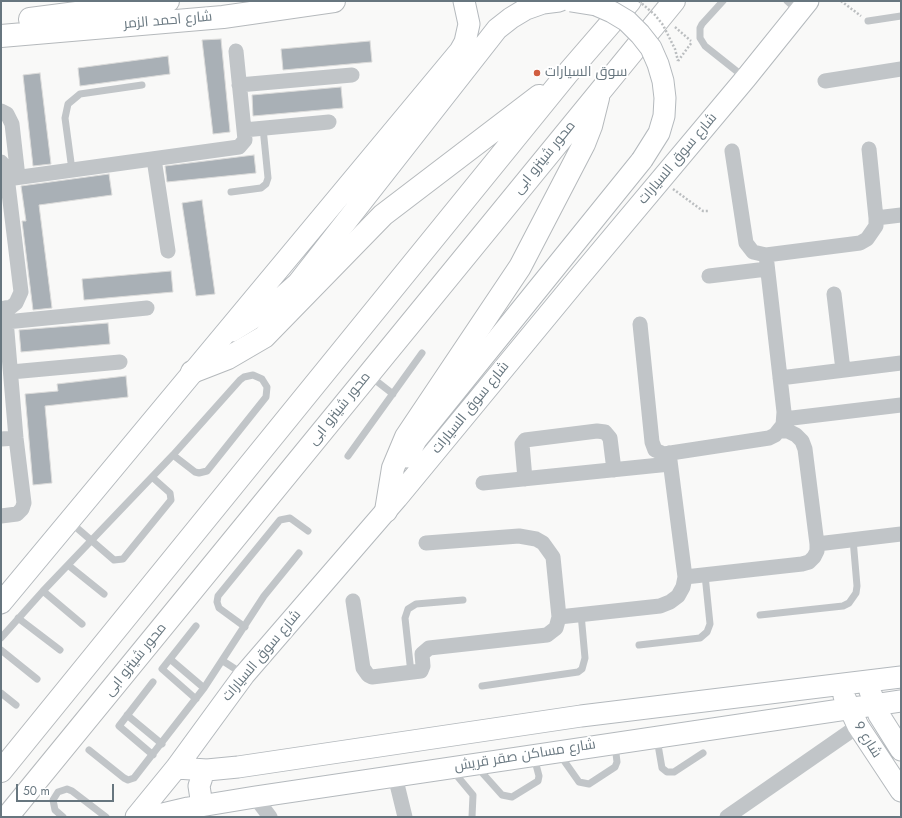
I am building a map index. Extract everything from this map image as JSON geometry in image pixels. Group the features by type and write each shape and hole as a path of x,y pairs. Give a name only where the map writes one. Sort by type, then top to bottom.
{"main road":[{"path":"1,22 168,1"},
{"name":"شارع احمد الزمر","path":"1,36 223,17 334,1"},
{"path":"1,771 567,74 630,1"},
{"name":"محور شينزو ابى","path":"7,817 668,8"},
{"path":"192,372 228,358 264,337 383,215 567,74"},
{"path":"392,505 393,468 406,437 520,268 584,144 592,121 599,92"}],"street":[{"path":"1,603 460,51 465,42 469,24 464,1"},
{"path":"223,335 256,318 276,304 298,283 497,29 510,18 526,9 543,3 559,1"},
{"path":"392,505 403,466 416,440 642,160 659,133 664,116 664,86 658,64 651,48 627,21 612,12 596,5 571,1"},
{"name":"شارع سوق السيارات","path":"136,817 176,768 244,675 392,505 660,179 746,78 798,5"},
{"path":"13,178 240,148 244,142 244,130 236,51"},
{"path":"825,81 901,69"},
{"path":"239,85 352,75"},
{"path":"1,111 7,114 12,124 13,178 20,292 16,303 4,313"},
{"path":"244,130 329,122"},
{"path":"709,276 766,262 860,243 867,239 872,234 876,226 869,149"},
{"path":"685,577 802,564 814,558 817,551 805,449 802,441 782,425 780,378 766,262 753,252 746,243 732,151"},
{"path":"154,159 168,251"},
{"path":"1,162 13,178"},
{"path":"876,218 901,215"},
{"path":"834,294 843,370"},
{"path":"4,313 147,308"},
{"path":"1,516 17,514 23,506 8,439 11,372 4,313"},
{"path":"640,324 653,446 659,453 669,458"},
{"path":"11,372 120,362"},
{"path":"780,378 901,363"},
{"path":"483,483 614,470 770,438 782,425 901,405"},
{"path":"525,479 523,441 597,431 605,432 610,438 614,470"},
{"path":"559,617 660,606 670,602 678,596 683,587 685,577 669,458"},
{"path":"817,544 901,534"},
{"path":"353,601 363,668 365,672 372,677 418,672 423,668 422,654 428,648 547,634 556,628 559,617 553,557 549,549 536,538 519,536 426,543"},
{"path":"176,768 207,770 246,766 581,716 901,677"},
{"name":"شارع 9","path":"868,681 874,704 885,726 901,750"},
{"name":"شارع 9","path":"840,684 848,708 858,726 901,791"},
{"name":"شارع مساكن صقر قريش","path":"150,817 209,811 255,797 901,701"},
{"path":"727,817 858,726"},
{"path":"207,770 203,774 199,786 201,799 209,811"},
{"path":"395,776 405,817"},
{"path":"255,797 270,817"}],"lane":[{"path":"722,1 702,24 699,33 700,38 705,46 746,78"},
{"path":"868,21 901,16"},
{"path":"72,170 65,118 68,104 73,98 80,94 142,85"},
{"path":"231,192 261,188 266,184 268,178 263,128"},
{"path":"348,456 422,353"},
{"path":"368,374 393,394"},
{"path":"1,638 43,591 173,455 240,380 244,377 253,375 262,379 267,387 266,397 208,472 195,472 173,455"},
{"path":"69,521 114,560 123,559 171,500 170,493 152,477"},
{"path":"245,627 219,608 217,602 218,596 280,520 290,518 308,531"},
{"path":"760,615 843,606 849,602 856,592 857,586 853,539"},
{"path":"89,750 128,780 134,778 196,699 223,661 276,579 299,553"},
{"path":"68,565 104,594"},
{"path":"639,645 700,638 707,632 710,624 705,575"},
{"path":"43,591 82,624"},
{"path":"411,673 405,618 408,609 416,604 463,600"},
{"path":"482,686 578,672 582,668 585,658 581,614"},
{"path":"18,618 60,650"},
{"path":"196,626 163,667 163,671 196,699"},
{"path":"1,650 37,678"},
{"path":"170,659 204,688"},
{"path":"223,661 244,675"},
{"path":"152,755 120,728 120,724 154,682"},
{"path":"1,693 16,705"},
{"path":"127,715 162,744"},
{"path":"656,737 662,768 667,772 674,772 703,753"},
{"path":"558,752 577,780 586,785 615,767 617,762 615,743"},
{"path":"475,764 502,795 512,797 538,781 539,776 533,755"},
{"path":"450,768 473,795 472,817"},
{"path":"63,817 55,810 53,800 58,792 68,789 106,817"}],"path":[{"path":"639,1 655,15 663,25 675,49 678,61 699,33"},
{"path":"840,1 868,21"},
{"path":"668,8 692,42"},
{"path":"660,179 703,211 709,211"}],"building":[{"path":"221,39 230,132 213,134 202,40"},
{"path":"370,41 372,62 283,70 281,49"},
{"path":"168,56 170,74 80,86 78,68"},
{"path":"40,73 51,164 33,166 23,75"},
{"path":"341,87 343,108 253,116 252,95"},
{"path":"254,155 256,173 167,182 165,166"},
{"path":"109,174 112,195 39,205 52,308 33,310 22,221 26,221 21,186"},
{"path":"202,200 215,294 196,296 182,203"},
{"path":"171,271 173,292 84,300 82,279"},
{"path":"108,323 110,344 21,352 19,330"},
{"path":"126,376 128,397 45,406 52,483 33,485 25,394 58,391 57,384"}],"place":[{"name":"سوق السيارات","path":"537,73"}]}
